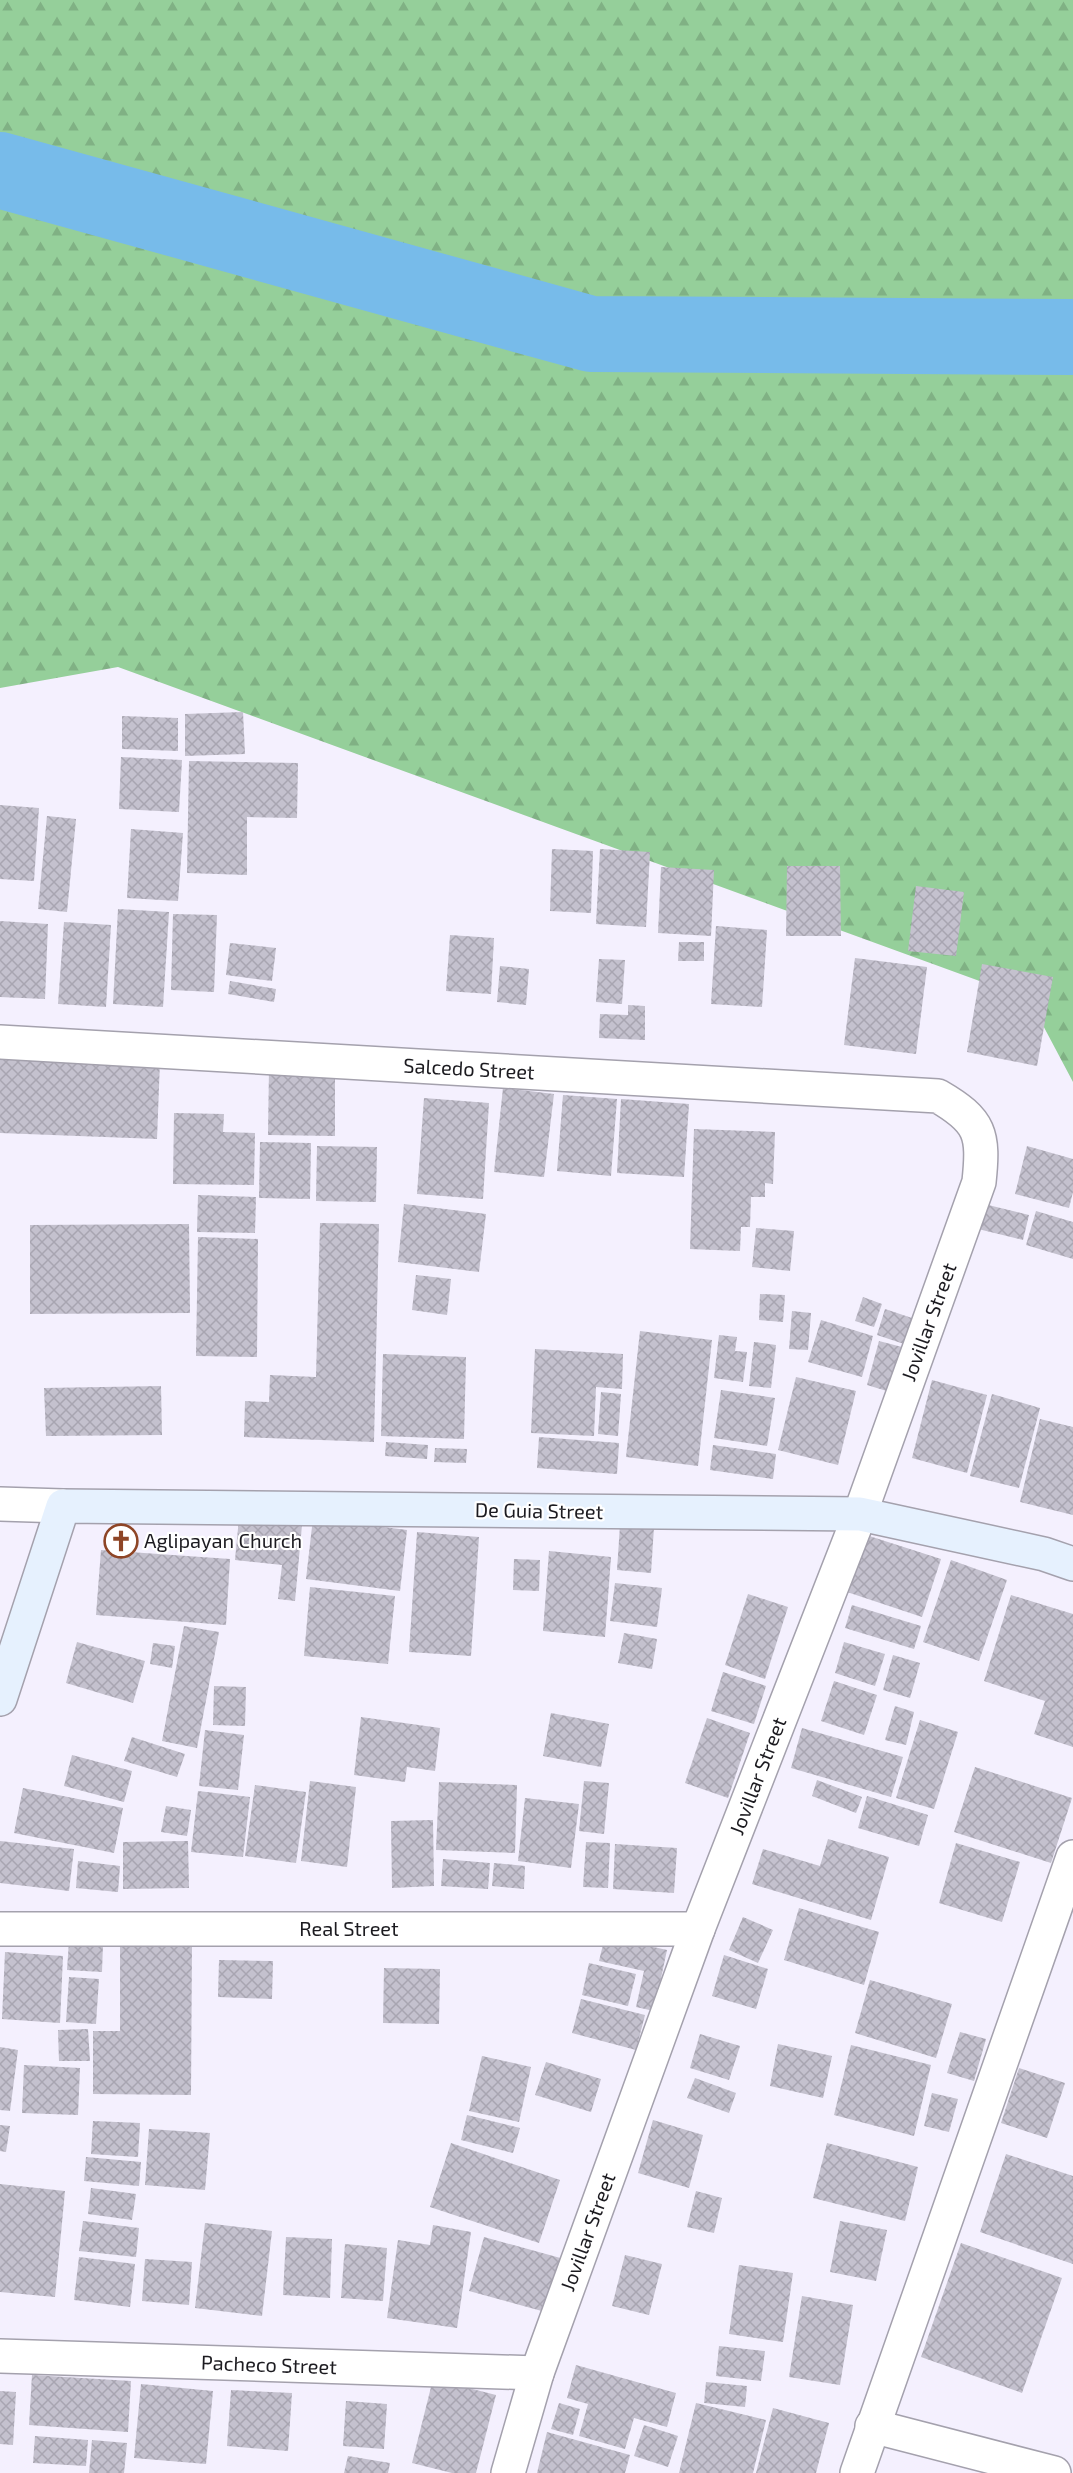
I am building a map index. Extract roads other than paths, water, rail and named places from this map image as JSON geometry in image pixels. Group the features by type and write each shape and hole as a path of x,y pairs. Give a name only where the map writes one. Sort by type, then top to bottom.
{"main road":[{"name":"De Guia Street","path":"63,1506 860,1514 1044,1554 1073,1564"},
{"path":"0,1699 63,1506"}],"street":[{"name":"Salcedo Street","path":"0,1042 938,1096"},
{"name":"Jovillar Street","path":"508,2473 537,2373 698,1929 860,1514 979,1182 982,1151 975,1125 961,1109 938,1096"},
{"name":"De Guia Street","path":"0,1504 63,1506"},
{"path":"857,2473 1073,1857"},
{"name":"Real Street","path":"0,1929 698,1929"},
{"name":"Pacheco Street","path":"0,2356 537,2373"},
{"path":"872,2426 1054,2473"}],"waterway":[{"path":"0,170 591,334 1073,337"}],"place":[{"name":"Aglipayan Church","path":"121,1541"}]}
